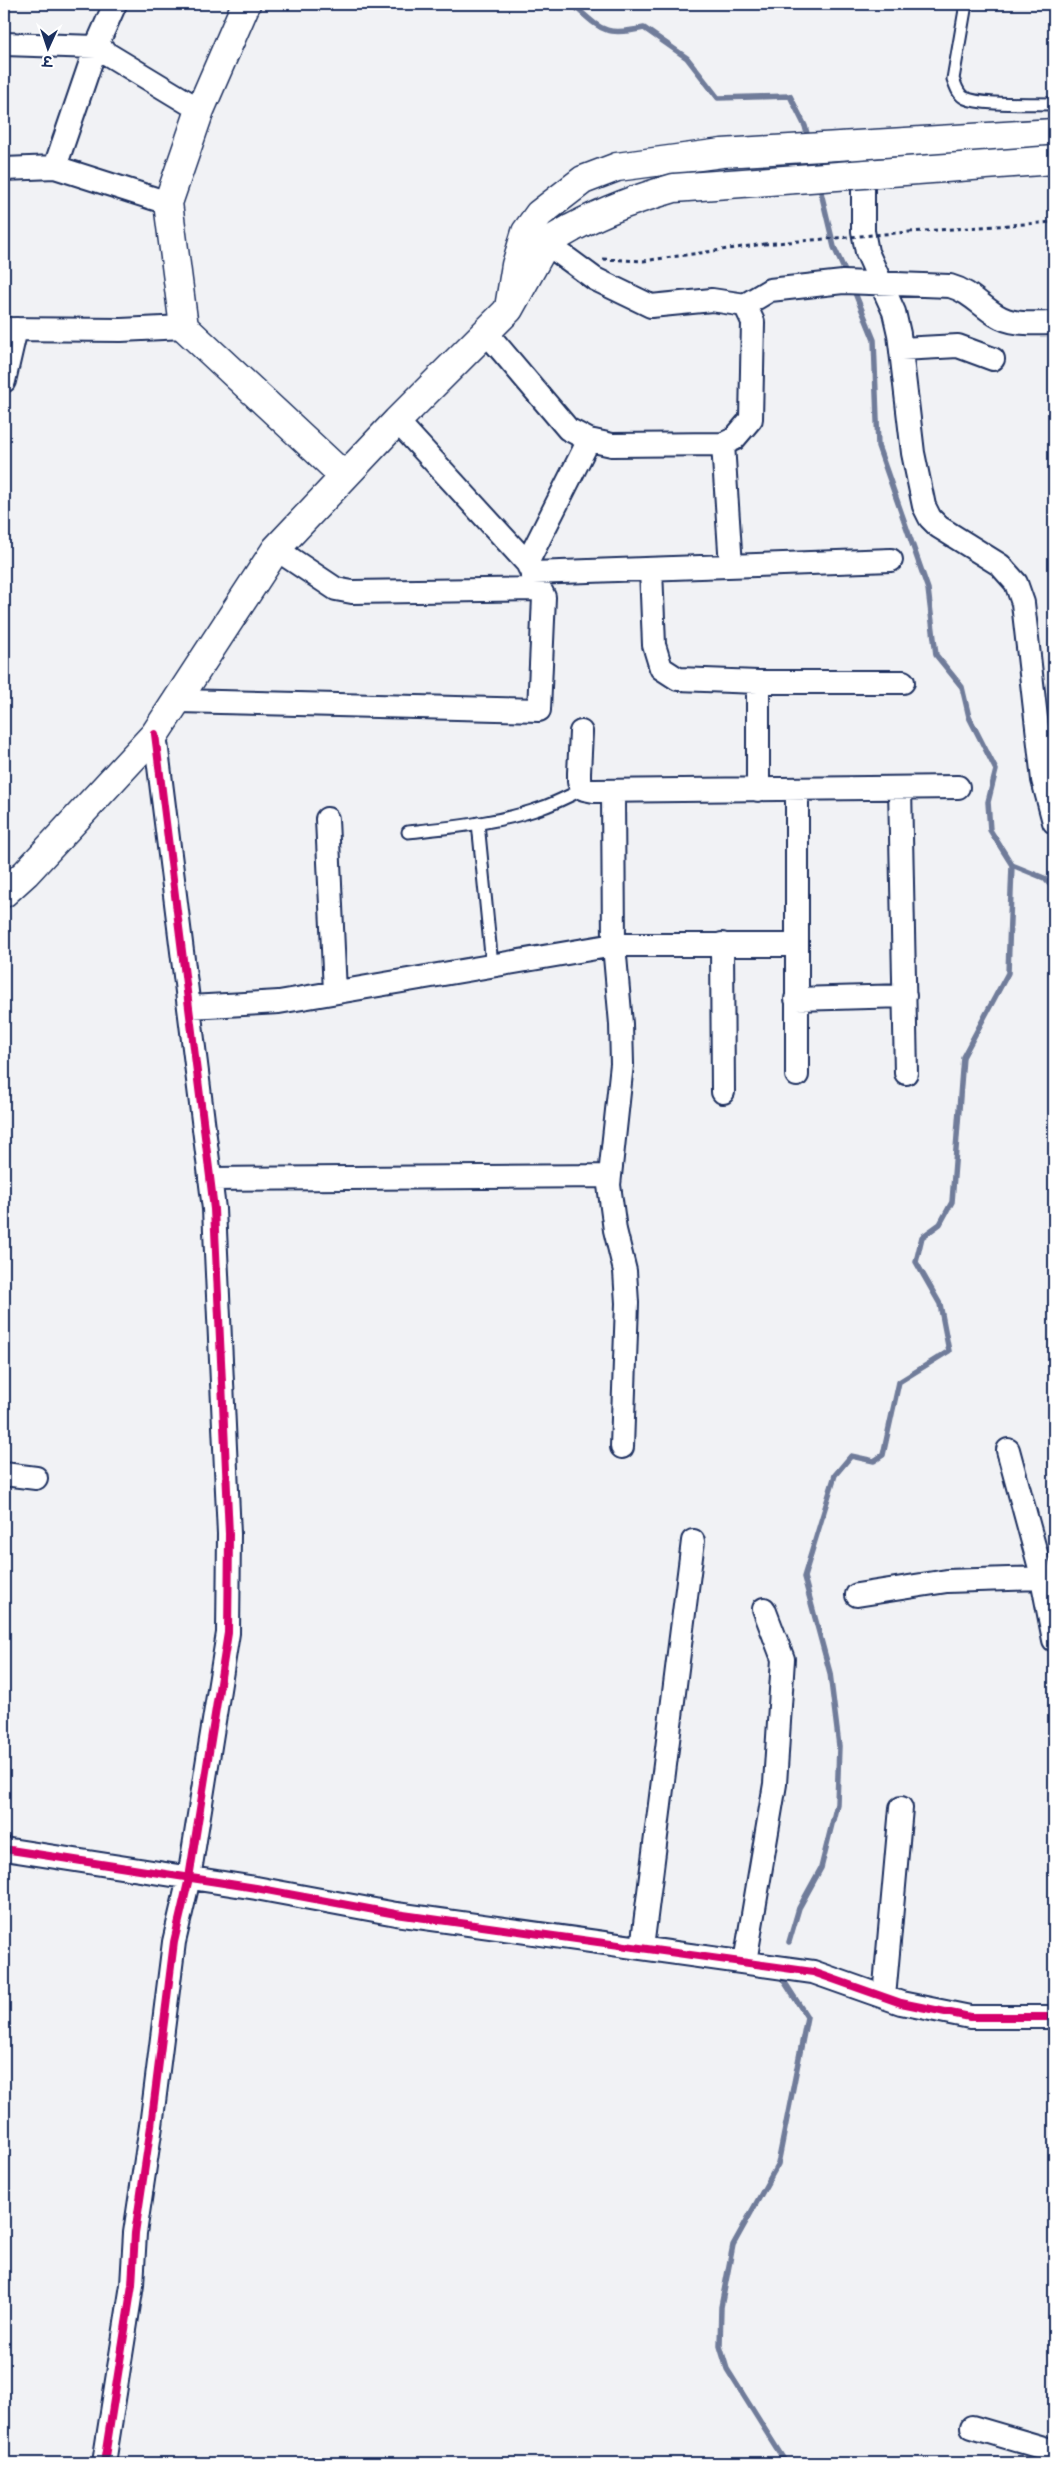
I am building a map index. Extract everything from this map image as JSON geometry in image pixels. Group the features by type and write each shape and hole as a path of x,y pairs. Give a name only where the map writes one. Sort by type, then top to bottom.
{"main road":[{"path":"246,4 200,110 168,203 184,327 344,476"},
{"path":"509,309 516,265 526,232 539,214 583,180 617,167 722,153 1054,133"},
{"path":"4,893 26,873 155,734 276,549 397,421 509,309 546,243 627,201 674,188 1054,160"}],"street":[{"path":"55,167 96,47 115,4"},
{"path":"4,44 96,47 200,110"},
{"path":"863,145 864,231 867,252 894,312 901,349 913,454 924,506 930,518 939,527 1000,565 1016,583 1023,603 1043,780 1054,822"},
{"path":"4,170 55,167 168,203"},
{"path":"546,243 595,279 652,306 712,300 746,304 770,290 843,282 883,286 950,286 962,289 997,316 1009,321 1054,323"},
{"path":"485,331 568,429 589,440 612,445 723,444 734,439 751,419 753,322 746,304"},
{"path":"4,381 10,329 121,330 184,327"},
{"path":"901,349 958,346 993,359"},
{"path":"178,701 539,710 544,597 533,575 397,421"},
{"path":"533,575 589,440"},
{"path":"723,444 731,566"},
{"path":"276,549 336,589 352,592 533,575 891,560"},
{"path":"651,569 654,645 661,668 678,679 758,682 903,682"},
{"path":"758,682 758,790"},
{"path":"581,732 579,773 580,782 584,789 613,793 958,787"},
{"path":"104,2463 132,2285 135,2232 151,2126 174,1942 189,1878 228,1633 230,1534 222,1363 210,1179 155,734"},
{"path":"900,788 906,1073"},
{"path":"797,790 797,1075"},
{"path":"613,793 614,945 621,1024 622,1064 610,1176 610,1200 625,1270 627,1303 622,1447"},
{"path":"327,819 335,992"},
{"path":"722,944 723,1092"},
{"path":"190,1007 279,1002 614,945 796,945"},
{"path":"796,999 905,996"},
{"path":"210,1179 610,1176"},
{"path":"1008,1450 1042,1578 1054,1640"},
{"path":"4,1474 36,1478"},
{"path":"642,1948 693,1541"},
{"path":"857,1594 947,1581 1042,1578"},
{"path":"745,1962 776,1784 783,1659 764,1608"},
{"path":"884,1997 901,1808"},
{"path":"4,1848 396,1914 813,1972 884,1997 970,2017 1054,2017"},
{"path":"972,2427 1054,2451"}],"lane":[{"path":"966,4 953,79 957,90 964,98 977,101 1054,104"},
{"path":"408,832 478,823 514,816 543,808 584,789"},
{"path":"478,823 492,965"}],"path":[{"path":"602,259 643,262 764,244 1054,222"}],"waterway":[{"path":"572,4 590,20 604,29 620,32 644,28 687,58 718,98 790,96 805,126 809,141"},
{"path":"819,184 834,247 848,278"},
{"path":"789,1942 799,1908 821,1868 837,1804 839,1746 830,1673 804,1577 835,1475 851,1456 874,1461 883,1455 899,1382 949,1351 940,1304 916,1262 922,1237 940,1224 952,1202 963,1057 1008,973 1012,865 990,830 988,802 996,770 969,717 962,687 936,655 928,589 878,446 874,340 853,288"},
{"path":"1012,865 1044,878 1054,889"},
{"path":"782,1978 807,2017 778,2164 733,2245 721,2307 720,2346 727,2369 786,2463"}],"cycle path":[{"path":"104,2463 132,2285 135,2233 151,2126 174,1942 189,1878 228,1633 229,1534 214,1209 155,734"},
{"path":"4,1849 256,1888 396,1914 813,1972 901,2003 970,2017 1054,2017"}]}
